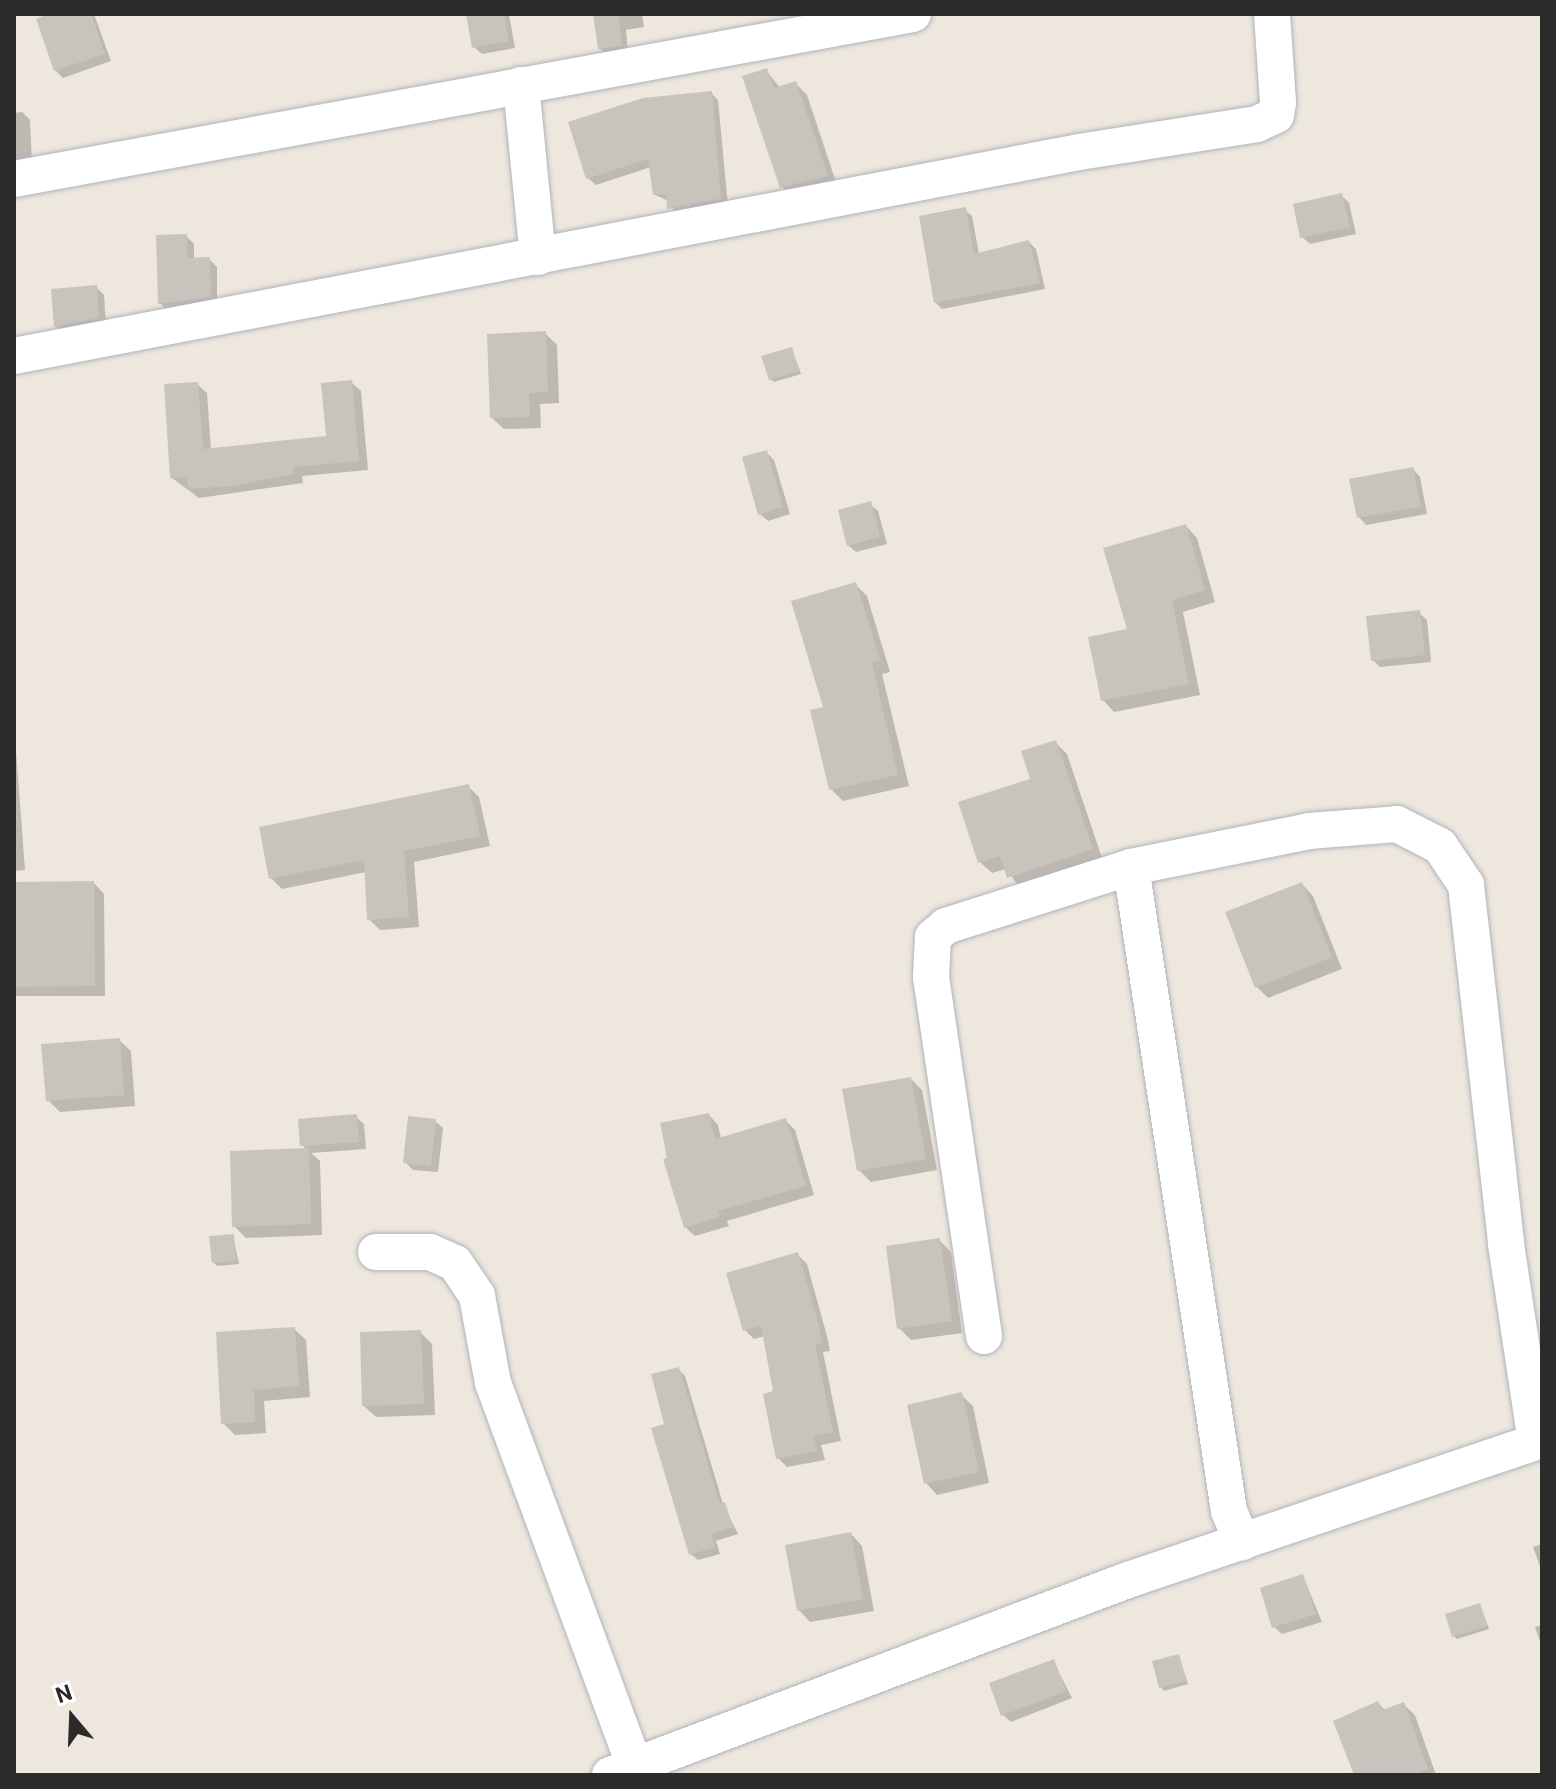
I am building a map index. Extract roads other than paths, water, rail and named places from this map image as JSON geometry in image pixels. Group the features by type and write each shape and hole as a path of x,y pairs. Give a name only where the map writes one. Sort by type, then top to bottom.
{"street":[{"path":"14,179 913,14"},
{"path":"17,360 1079,152 1257,124 1276,115 1278,102 1272,14"},
{"path":"521,85 538,257"},
{"path":"376,1252 430,1252 455,1263 477,1296 493,1383 623,1770 1242,1542 1539,1441 1506,1244 1472,912 1458,867 1440,846 1397,824 1309,831 1131,867 946,926 933,937 931,977 984,1336"},
{"path":"1131,867 1229,1511 1242,1542"}]}
